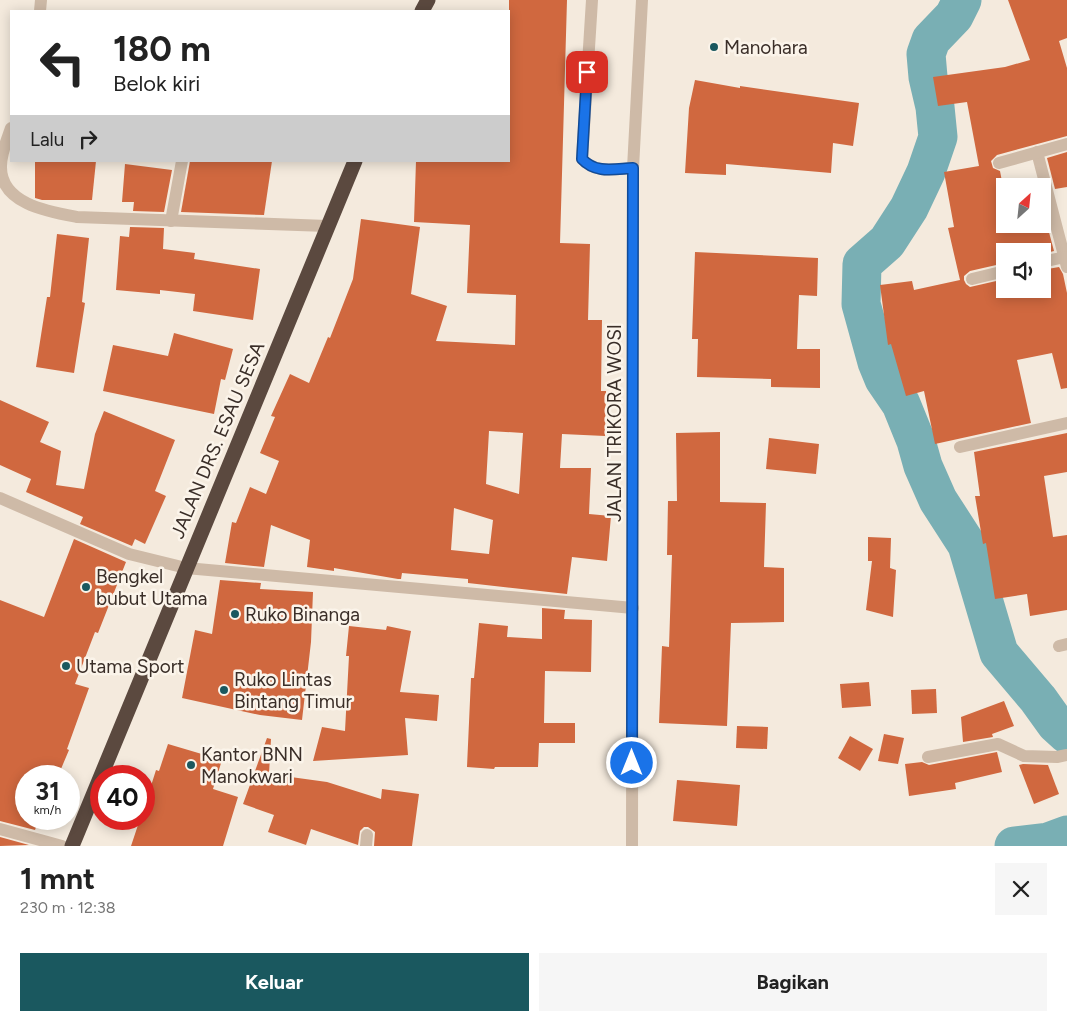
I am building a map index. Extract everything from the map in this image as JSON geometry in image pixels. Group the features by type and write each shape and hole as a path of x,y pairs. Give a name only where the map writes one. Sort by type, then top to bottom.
{"highway":[{"name":"JALAN DRS. ESAU SESA","path":"72,846 355,162"}],"street":[{"path":"592,0 582,159 589,166 597,169 633,168"},
{"name":"JALAN TRIKORA WOSI","path":"632,846 633,168 642,0"},
{"path":"10,131 1,160 1,178 4,186 10,192 46,212 77,217 327,226"},
{"path":"999,164 1067,144"},
{"path":"1037,152 1066,262 1051,262"},
{"path":"171,221 182,162"},
{"path":"972,278 996,273"},
{"path":"960,447 1067,423"},
{"path":"0,498 129,554 186,568 633,608"},
{"path":"928,757 998,744 1024,756 1062,756"},
{"path":"0,829 62,846"}],"building":[{"path":"509,0 567,0 560,243 590,244 588,320 602,320 601,391 606,391 605,436 562,434 560,468 591,468 589,514 611,516 607,561 572,557 567,594 468,583 468,579 402,573 401,579 398,579 334,568 334,571 307,567 310,540 271,525 264,567 225,563 232,522 236,523 250,487 266,494 279,461 260,453 275,417 271,416 290,374 309,383 328,337 330,338 353,279 361,219 420,227 411,294 447,306 436,341 515,345 516,295 467,293 470,225 414,222 416,162 510,162","holes":["489,431 523,433 519,494 486,484","454,508 493,520 489,554 451,550"]},
{"path":"1008,0 1067,0 1067,38 1059,41 1067,68 1067,136 997,155 991,161 993,168 1000,171 1001,178 996,178 996,233 1049,233 1054,251 1051,252 1051,243 996,243 996,265 970,271 964,276 964,280 970,287 996,281 996,298 1051,298 1051,268 1059,267 1063,274 1067,293 1067,388 1061,389 1052,353 1017,360 1031,423 935,444 924,391 906,396 891,344 888,345 880,285 912,281 914,290 960,280 948,228 954,227 944,172 979,166 967,102 938,106 933,77 1005,67 1030,60"},
{"path":"695,80 740,88 740,86 859,103 853,146 833,143 831,173 726,164 726,175 685,173 689,108"},
{"path":"1067,152 1067,187 1055,189 1047,158"},
{"path":"35,162 96,162 92,200 42,200 35,198"},
{"path":"190,162 272,162 264,215 181,212"},
{"path":"125,164 172,170 164,212 133,211 134,202 122,202"},
{"path":"130,227 164,228 163,249 195,253 194,259 260,269 253,320 193,311 195,294 160,290 160,294 116,290 120,236 129,237"},
{"path":"57,234 89,238 82,302 85,303 74,373 36,367 47,297 50,297"},
{"path":"695,252 818,258 817,296 799,295 797,349 820,349 820,388 771,387 771,379 697,377 698,339 692,339"},
{"path":"174,333 233,349 225,380 221,379 214,414 103,391 113,345 168,356"},
{"path":"0,400 49,422 40,442 61,451 56,485 84,489 95,434 104,411 175,440 155,491 166,496 145,544 135,539 132,546 80,524 83,517 26,492 31,479 0,465"},
{"path":"720,432 720,502 766,503 764,567 784,568 784,622 731,623 727,726 659,723 662,646 669,647 672,555 667,555 668,501 677,501 676,433"},
{"path":"1067,433 1067,472 1044,476 1053,537 1067,535 1067,610 1030,616 1027,594 995,599 986,543 983,544 975,496 980,496 974,452"},
{"path":"769,438 819,444 816,474 766,469"},
{"path":"868,537 891,538 890,568 896,570 893,617 866,610 872,561 868,561"},
{"path":"74,539 126,562 98,633 95,632 75,684 89,688 63,765 15,765 15,825 0,821 0,600 44,617"},
{"path":"220,580 261,583 260,589 313,592 311,642 302,720 260,715 182,698 195,630 212,634"},
{"path":"542,608 565,610 564,619 592,620 591,672 545,671 544,723 575,723 575,743 539,743 538,767 495,767 494,769 467,767 471,678 474,678 479,623 508,626 507,637 542,639"},
{"path":"349,626 386,630 387,626 411,631 400,692 439,695 437,721 405,718 408,755 313,761 322,727 345,731 349,656 346,656"},
{"path":"869,682 871,706 842,708 840,684"},
{"path":"936,689 937,713 912,714 911,690"},
{"path":"1004,701 1014,726 992,734 993,737 963,742 961,717"},
{"path":"737,726 768,727 767,749 736,748"},
{"path":"884,734 904,738 898,764 878,761"},
{"path":"850,736 873,749 860,771 838,758"},
{"path":"267,738 271,739 269,774 327,782 381,799 382,789 419,794 412,846 374,846 375,832 368,827 364,827 360,831 358,845 311,829 306,845 268,832 274,815 243,804"},
{"path":"168,744 222,760 213,789 238,797 223,846 131,846 136,830 155,830 155,773 156,770 159,771"},
{"path":"997,752 1002,772 955,783 956,789 909,796 905,764 922,762 929,765"},
{"path":"1019,765 1048,765 1059,794 1034,804"},
{"path":"677,780 740,785 737,826 673,821"},
{"path":"0,837 29,845 0,846"}],"waterway":[{"path":"962,0 954,16 931,40 926,54 938,137 926,172 909,208 887,242 862,264 861,304 877,362 884,379 901,404 916,441 923,466 938,500 967,545 999,653 1038,699 1056,724 1067,734"},
{"path":"1014,846 1048,842 1067,835"}],"place":[{"name":"Manohara","path":"714,47"},
{"name":"Bengkel bubut Utama","path":"86,587"},
{"name":"Ruko Binanga","path":"235,614"},
{"name":"Utama Sport","path":"66,666"},
{"name":"Ruko Lintas Bintang Timur","path":"224,690"},
{"name":"Kantor BNN Manokwari","path":"191,765"}],"route":[{"path":"587,72 582,159 589,166 597,169 633,168 632,763"}]}
